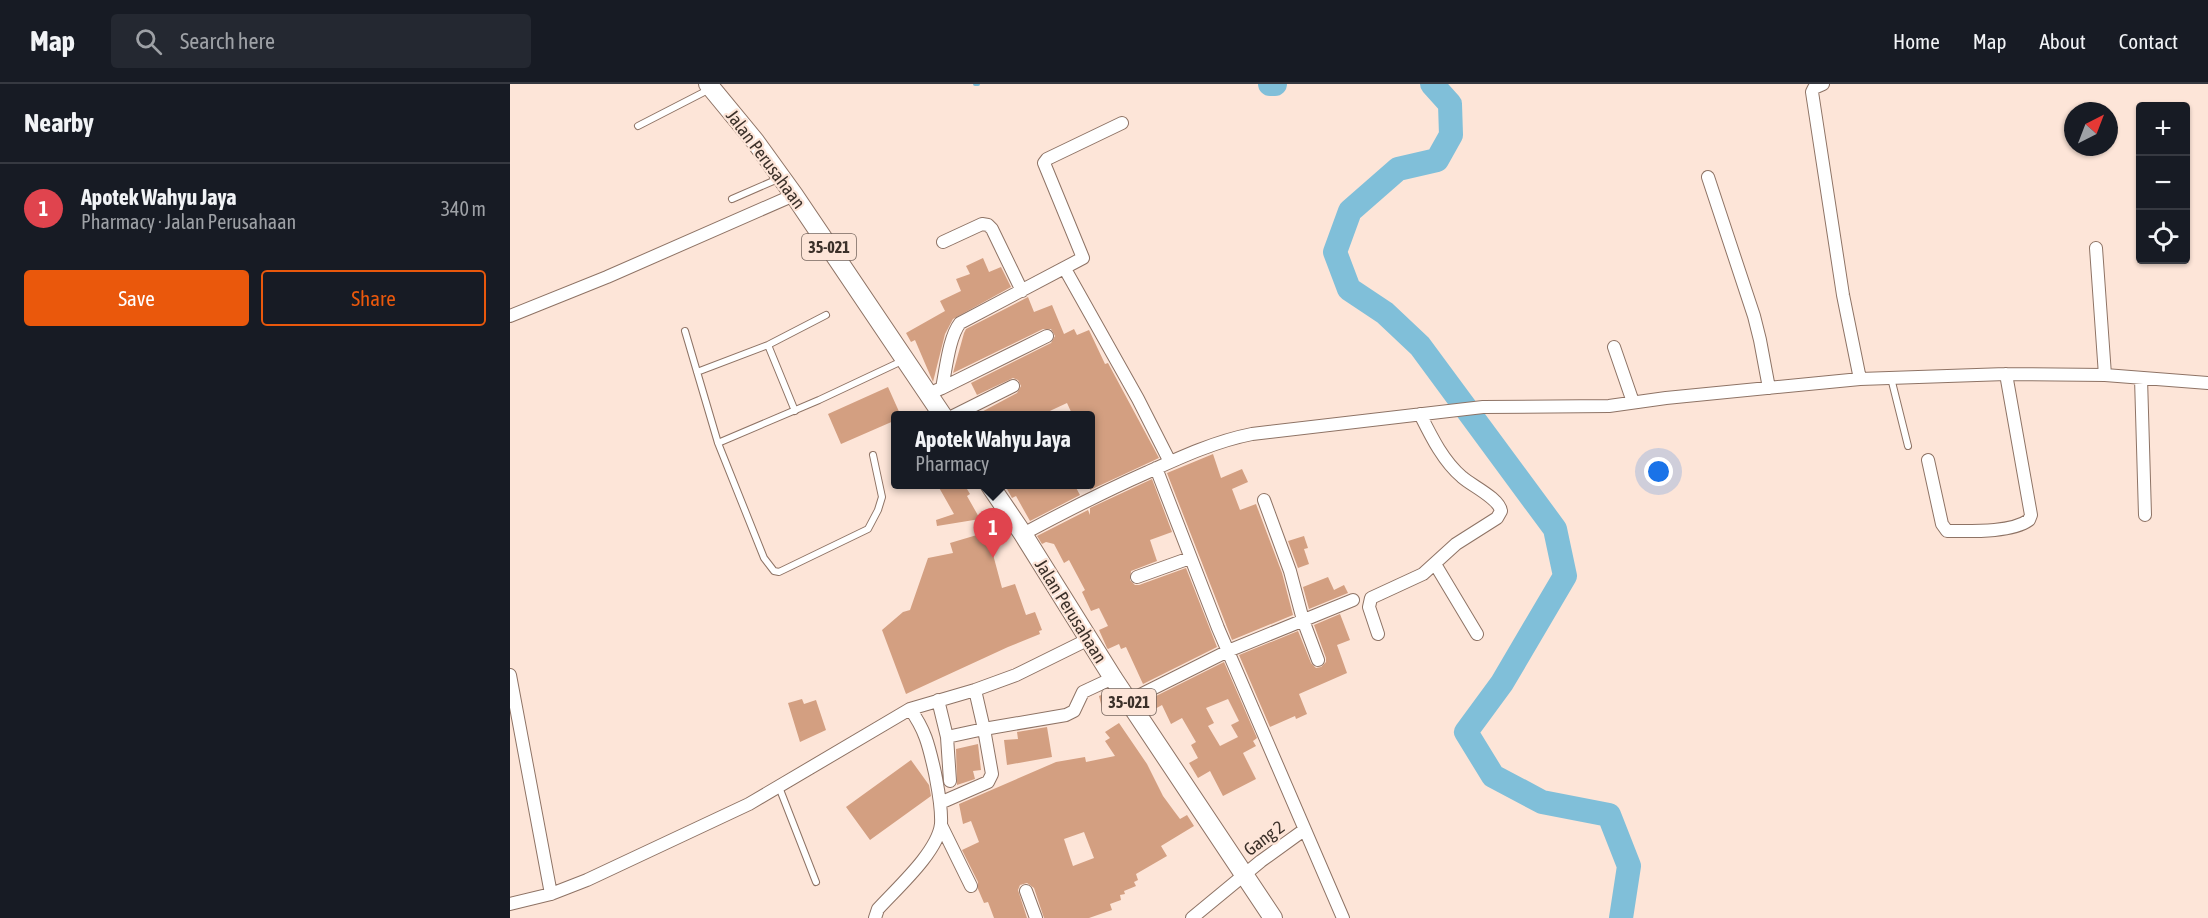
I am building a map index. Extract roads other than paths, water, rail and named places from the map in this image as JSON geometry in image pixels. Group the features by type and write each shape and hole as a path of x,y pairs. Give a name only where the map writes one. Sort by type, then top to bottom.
{"main road":[{"name":"Jalan Perusahaan","path":"710,86 782,177 905,359 935,391 941,411"},
{"name":"Jalan Perusahaan","path":"992,489 1128,701 1273,918"}],"street":[{"path":"1823,84 1814,88 1812,92 1843,295 1860,379"},
{"path":"935,391 958,325 1083,258 1044,163 1047,159 1122,123"},
{"path":"1708,177 1761,340 1769,388"},
{"path":"510,316 607,277 794,195"},
{"path":"943,242 977,226 988,225 993,229 1022,291"},
{"path":"2096,248 2105,375"},
{"path":"1065,269 1134,391 1170,462"},
{"path":"935,391 1047,336"},
{"path":"1614,346 1633,402"},
{"path":"1928,460 1942,524 1947,531 2006,528 2021,525 2029,520 2031,515 2006,374"},
{"path":"1023,534 1156,468 1216,444 1252,434 1482,407 1588,406 1860,379 2006,374 2105,375 2208,383"},
{"path":"2141,378 2145,515"},
{"path":"963,411 1013,386"},
{"path":"1378,634 1369,607 1371,598 1419,577 1463,539 1497,518 1501,511 1499,504 1462,477 1448,462 1420,414"},
{"path":"1156,468 1228,651 1343,918"},
{"path":"1264,500 1290,571 1303,620 1318,660"},
{"path":"1137,577 1190,558"},
{"path":"1435,564 1477,634"},
{"path":"1128,701 1228,651 1353,600"},
{"path":"510,904 551,894 587,880 738,809 910,709 1016,675 1089,639"},
{"path":"510,675 551,894"},
{"path":"947,737 1066,715 1074,711 1083,692 1113,678"},
{"path":"940,803 988,782 991,778 984,729 975,690"},
{"path":"938,700 947,737 950,781"},
{"path":"875,918 878,909 924,859 938,836 941,825 940,803 927,735 910,709"},
{"path":"941,825 971,885"},
{"name":"Gang 2","path":"1192,918 1244,874 1304,830"},
{"path":"1026,891 1036,918"}],"lane":[{"path":"638,126 710,86"},
{"path":"732,200 782,177"},
{"path":"697,372 768,345 826,315"},
{"path":"685,331 718,443 764,558 777,572 868,529 882,496 873,455"},
{"path":"768,345 795,411"},
{"path":"718,443 795,411 905,359"},
{"path":"1891,378 1908,446"},
{"path":"779,787 816,882"}],"waterway":[{"path":"1270,84 1275,84"},
{"path":"1432,84 1450,104 1451,135 1437,160 1398,169 1350,211 1335,252 1349,289 1385,313 1420,346 1555,529 1565,576 1502,683 1466,732 1493,776 1542,802 1609,815 1629,866 1621,918"}],"place":[{"name":"Apotek Wahyu Jaya","path":"993,558"}]}
